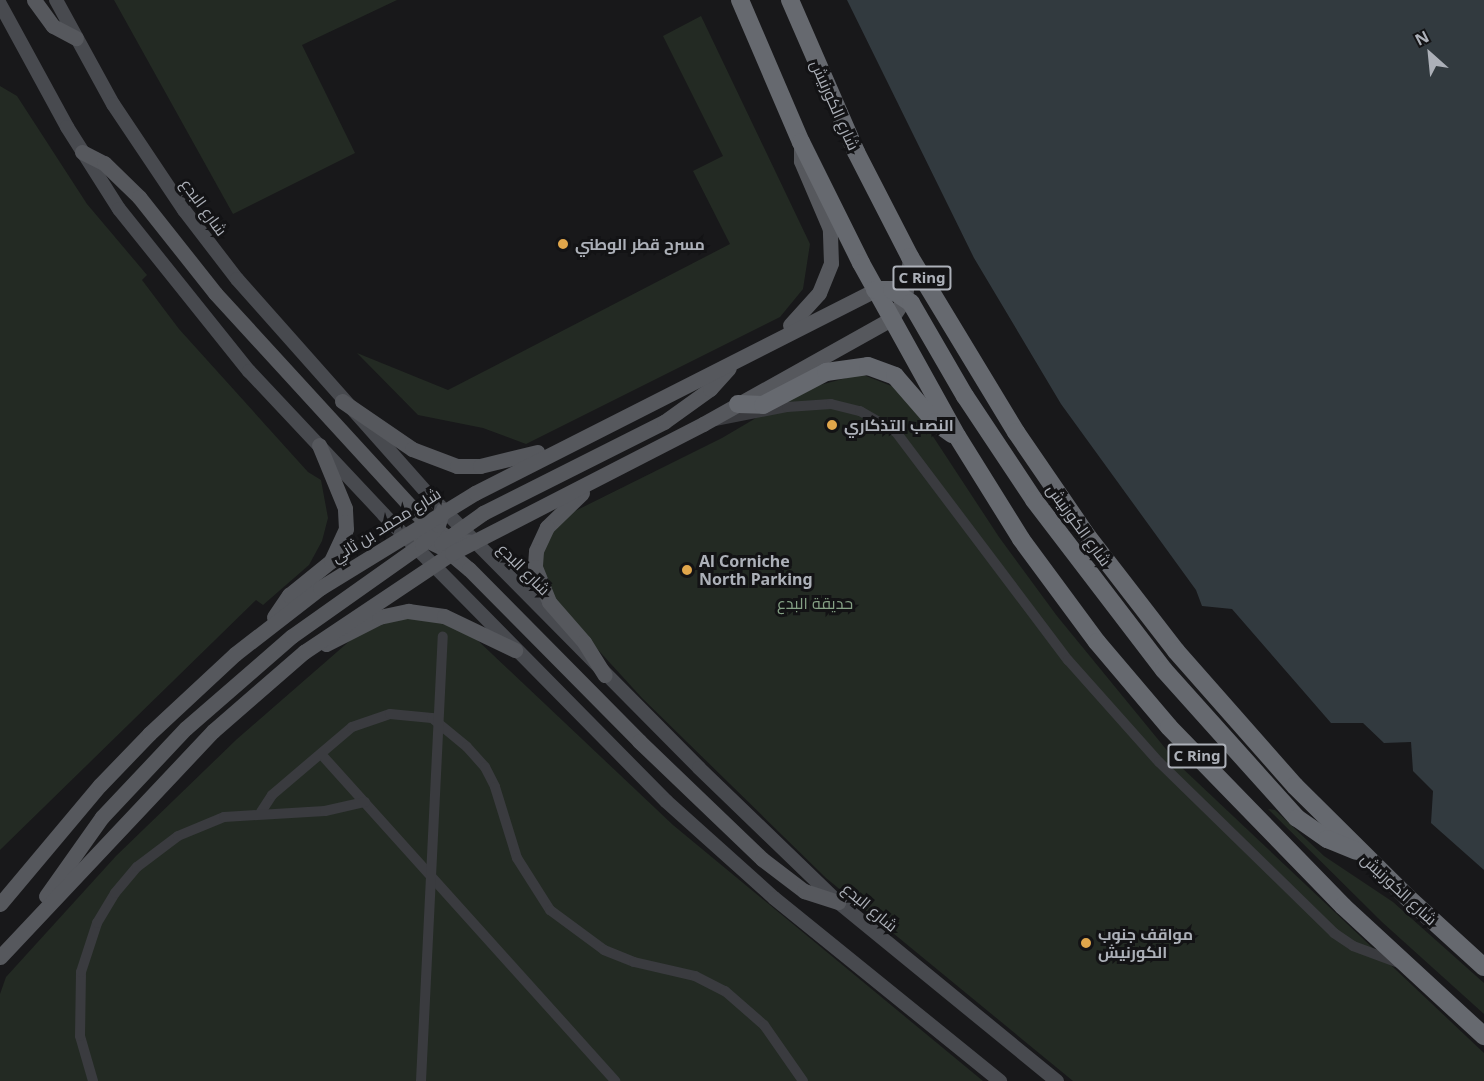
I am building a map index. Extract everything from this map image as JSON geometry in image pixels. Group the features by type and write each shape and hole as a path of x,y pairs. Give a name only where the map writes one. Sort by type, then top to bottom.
{"highway":[{"name":"C Ring","path":"740,0 801,142 874,290 957,436 1021,539 1136,690 1266,830 1404,964 1484,1036"},
{"name":"شارع الكورنيش","path":"790,0 856,152 910,257 1016,432 1121,582 1239,724 1361,853 1484,967"},
{"path":"874,290 891,290 905,298 1034,500 1164,670 1297,818 1327,839 1361,853"},
{"path":"738,404 763,405 826,372 868,366 896,376 935,422 957,436"}],"main road":[{"path":"34,0 53,26 76,38"},
{"name":"شارع البدع","path":"56,0 119,113 184,210 237,279 342,401 459,527 605,675 838,902 1057,1081"},
{"path":"0,4 82,152 119,209 195,308 403,534 434,539"},
{"path":"772,341 813,302 831,263 830,229 801,161 801,142"},
{"path":"82,152 104,163 139,196 215,293 434,539 762,859 804,891 838,902"},
{"name":"شارع محمد بن ثاني","path":"0,904 100,785 149,734 272,623 403,534 474,542 703,424 891,319 905,298 910,257"},
{"name":"شارع محمد بن ثاني","path":"0,957 213,731 304,652 433,564 434,539 443,510 569,442 735,362 874,290"},
{"path":"33,920 57,878 102,818 186,728 292,636 434,539 664,422 710,389 735,362"},
{"path":"342,401 412,449 457,466 499,462 569,442"},
{"path":"272,623 289,595 331,561 346,529 345,508 319,445"},
{"path":"594,481 547,527 536,552 535,567 549,603 584,642 605,675"},
{"path":"434,539 433,564 515,650 666,801 774,898 1000,1081"},
{"path":"304,652 379,617 408,611 444,616 515,650"}],"street":[{"name":"شارع محمد بن ثاني","path":"703,424 812,404 860,411 885,424 906,441 982,551 1068,660 1244,849 1334,933 1353,946 1404,964"},
{"path":"421,1081 443,637"},
{"path":"261,812 272,795 346,731 376,717 418,714 439,723 485,767 495,787 517,858 550,910 576,932 604,950 634,962 695,976 724,991 764,1025 803,1081"},
{"path":"321,754 615,1081"},
{"path":"93,1081 80,1036 79,989 91,939 105,908 137,867 178,836 224,817 261,812 326,811 365,802"}],"green space":[{"path":"114,0 397,0 302,45 355,153 233,214"},
{"path":"701,16 810,244 803,289 780,317 526,444 483,428 418,415 357,353 448,390 730,244 693,171 723,156 663,36"},
{"path":"0,86 17,96 87,204 147,275 142,280 179,329 308,472 321,480 328,518 322,541 309,565 263,605 256,600 0,850"},
{"name":"حديقة البدع","path":"861,374 894,387 915,409 999,537 1057,616 1179,765 1484,1053 1484,1081 1073,1081 826,878 642,698 558,606 541,574 544,542 563,517 722,438 805,389"},
{"path":"399,617 437,619 472,635 673,825 983,1081 0,1081 0,994 6,977 116,856 237,739 353,638"},
{"path":"1268,809 1275,810 1324,856 1393,902 1484,983 1484,1014 1382,922"}],"shaded area":[{"path":"847,0 1484,0 1484,870 1431,823 1433,791 1413,771 1411,742 1384,743 1363,723 1331,723 1232,609 1202,606 1196,590 1061,404 974,258"}],"place":[{"name":"مسرح قطر الوطني","path":"563,244"},
{"name":"النصب التذكاري","path":"832,425"},
{"name":"Al Corniche North Parking","path":"687,570"},
{"name":"مواقف جنوب الكورنيش","path":"1086,943"}]}
